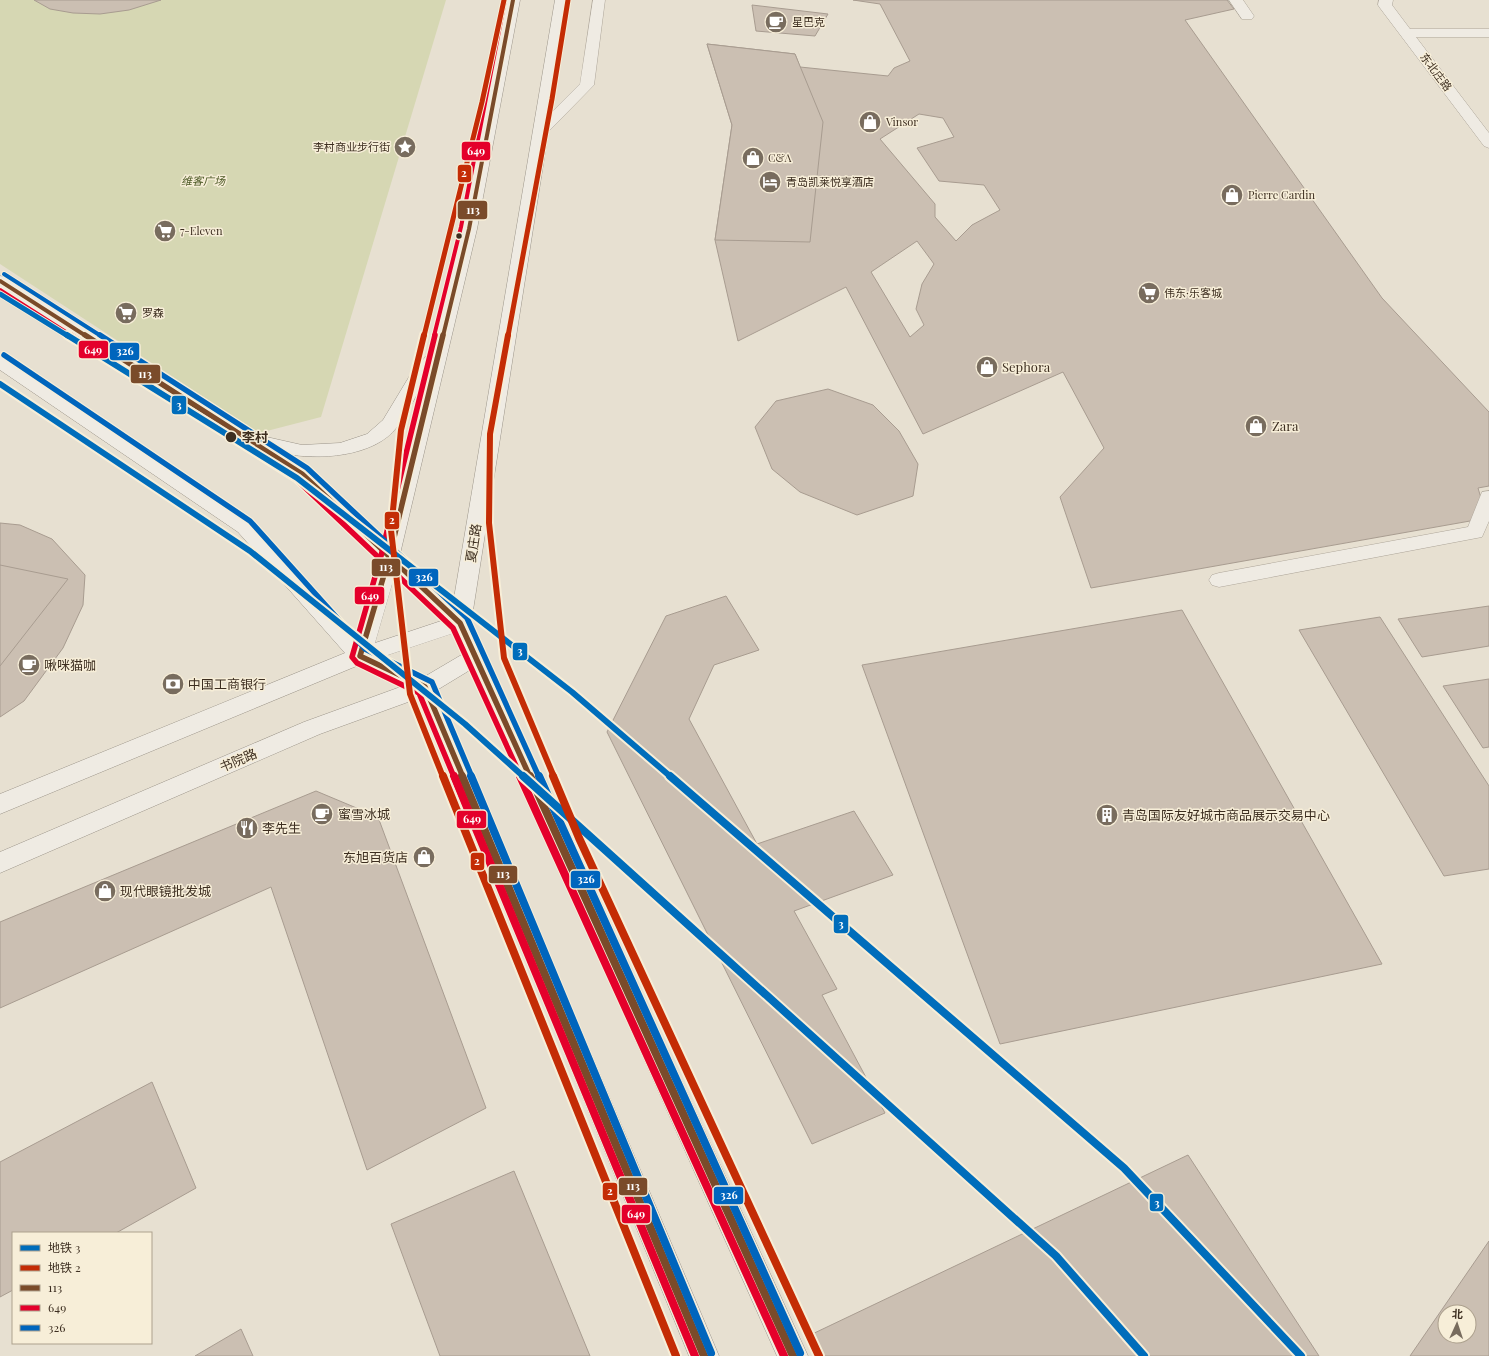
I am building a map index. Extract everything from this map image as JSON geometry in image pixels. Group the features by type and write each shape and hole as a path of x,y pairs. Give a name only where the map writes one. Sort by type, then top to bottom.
{"main road":[{"path":"360,656 390,558 468,229 513,0"},
{"name":"夏庄路","path":"460,624 562,0"},
{"path":"1236,0 1248,16"},
{"name":"东北庄路","path":"1383,2 1489,143"},
{"path":"1406,33 1489,33"},
{"path":"0,281 302,474 460,624 793,1356"},
{"path":"247,439 302,451 341,449 374,438 390,424 418,376 439,351"},
{"path":"0,362 245,527 360,656 425,687 704,1356"},
{"path":"0,804 360,656 460,624"},
{"name":"书院路","path":"0,863 312,728 425,687 475,656"}],"lane":[{"path":"541,131 586,85 598,0"},
{"path":"1219,580 1475,532 1489,497"}],"green space":[{"name":"维客广场","path":"0,0 446,0 321,417 259,433 0,264"}],"building":[{"path":"34,0 161,0 129,10 100,14 73,13 50,9"},
{"name":"伟东·乐客城","path":"853,0 1227,0 1234,9 1185,20 1382,298 1489,412 1489,486 1478,488 1487,518 1091,588 1060,497 1104,448 1063,372 923,434 846,287 738,341 715,240 732,125 707,44 795,54 800,67 888,76 894,68 910,61 880,4","holes":["919,114 943,118 954,137 917,148 939,181 984,185 1000,210 972,225 956,241 935,217 935,204 880,139","917,241 934,264 922,284 916,309 924,325 910,337 871,272"]},
{"path":"752,5 828,14 815,36 756,31"},
{"name":"青岛凯莱悦享酒店","path":"707,44 795,54 823,122 810,242 715,240 732,125"},
{"path":"828,389 873,405 899,431 918,464 913,496 857,515 800,492 772,469 755,427 776,401"},
{"path":"0,523 20,525 52,539 85,575 83,605 63,648 24,701 0,717"},
{"path":"0,565 68,579 0,666"},
{"path":"726,596 759,650 714,665 689,719 757,844 854,811 893,875 794,911 837,989 822,995 885,1113 812,1144 607,732 666,616"},
{"path":"1489,606 1489,646 1422,657 1398,619"},
{"name":"青岛国际友好城市商品展示交易中心","path":"1182,610 1382,964 1000,1044 862,665"},
{"path":"1380,617 1489,786 1489,869 1444,876 1299,630"},
{"path":"1489,679 1489,747 1483,748 1443,686"},
{"path":"316,791 378,817 486,1108 367,1170 271,887 0,1008 0,922"},
{"path":"152,1082 196,1188 118,1232 12,1232 12,1291 0,1297 0,1162"},
{"path":"1188,1155 1319,1356 816,1356 806,1337"},
{"path":"514,1171 590,1356 440,1356 391,1224"},
{"path":"1489,1241 1489,1356 1410,1356 1437,1317 1437,1344 1477,1344 1477,1304 1446,1304"},
{"path":"241,1329 253,1356 195,1356"}],"metro line":[{"name":"2","path":"504,0 482,102 401,430 391,530 410,694 676,1356"},
{"name":"2","path":"568,0 552,99 490,434 489,523 504,658 579,838 819,1356"},
{"name":"3","path":"0,294 297,478 572,692 1124,1168 1301,1356"},
{"name":"3","path":"0,384 250,551 465,724 1056,1256 1144,1356"}],"transit line":[{"name":"649","path":"505,0 461,227 381,556 352,657 357,663 419,693 695,1356"},
{"name":"113","path":"513,0 469,229 389,558 360,656 425,687 704,1356"},
{"name":"326","path":"4,274 307,468 467,618 800,1353"},
{"name":"113","path":"0,281 302,474 460,623 793,1356"},
{"name":"649","path":"0,290 297,480 453,628 784,1356"},
{"name":"326","path":"4,355 250,521 365,649 432,682 711,1353"}],"place":[{"name":"星巴克","path":"776,22"},
{"name":"Vinsor","path":"870,122"},
{"name":"李村商业步行街","path":"405,147"},
{"name":"C&A","path":"753,158"},
{"name":"青岛凯莱悦享酒店","path":"770,182"},
{"name":"Pierre Cardin","path":"1232,195"},
{"name":"7-Eleven","path":"165,231"},
{"name":"伟东·乐客城","path":"1149,293"},
{"name":"罗森","path":"126,313"},
{"name":"Sephora","path":"987,367"},
{"name":"Zara","path":"1256,426"},
{"name":"李村","path":"231,437"},
{"name":"啾咪猫咖","path":"29,665"},
{"name":"中国工商银行","path":"173,684"},
{"name":"蜜雪冰城","path":"322,814"},
{"name":"青岛国际友好城市商品展示交易中心","path":"1107,815"},
{"name":"李先生","path":"247,828"},
{"name":"东旭百货店","path":"424,857"},
{"name":"现代眼镜批发城","path":"105,891"}]}
